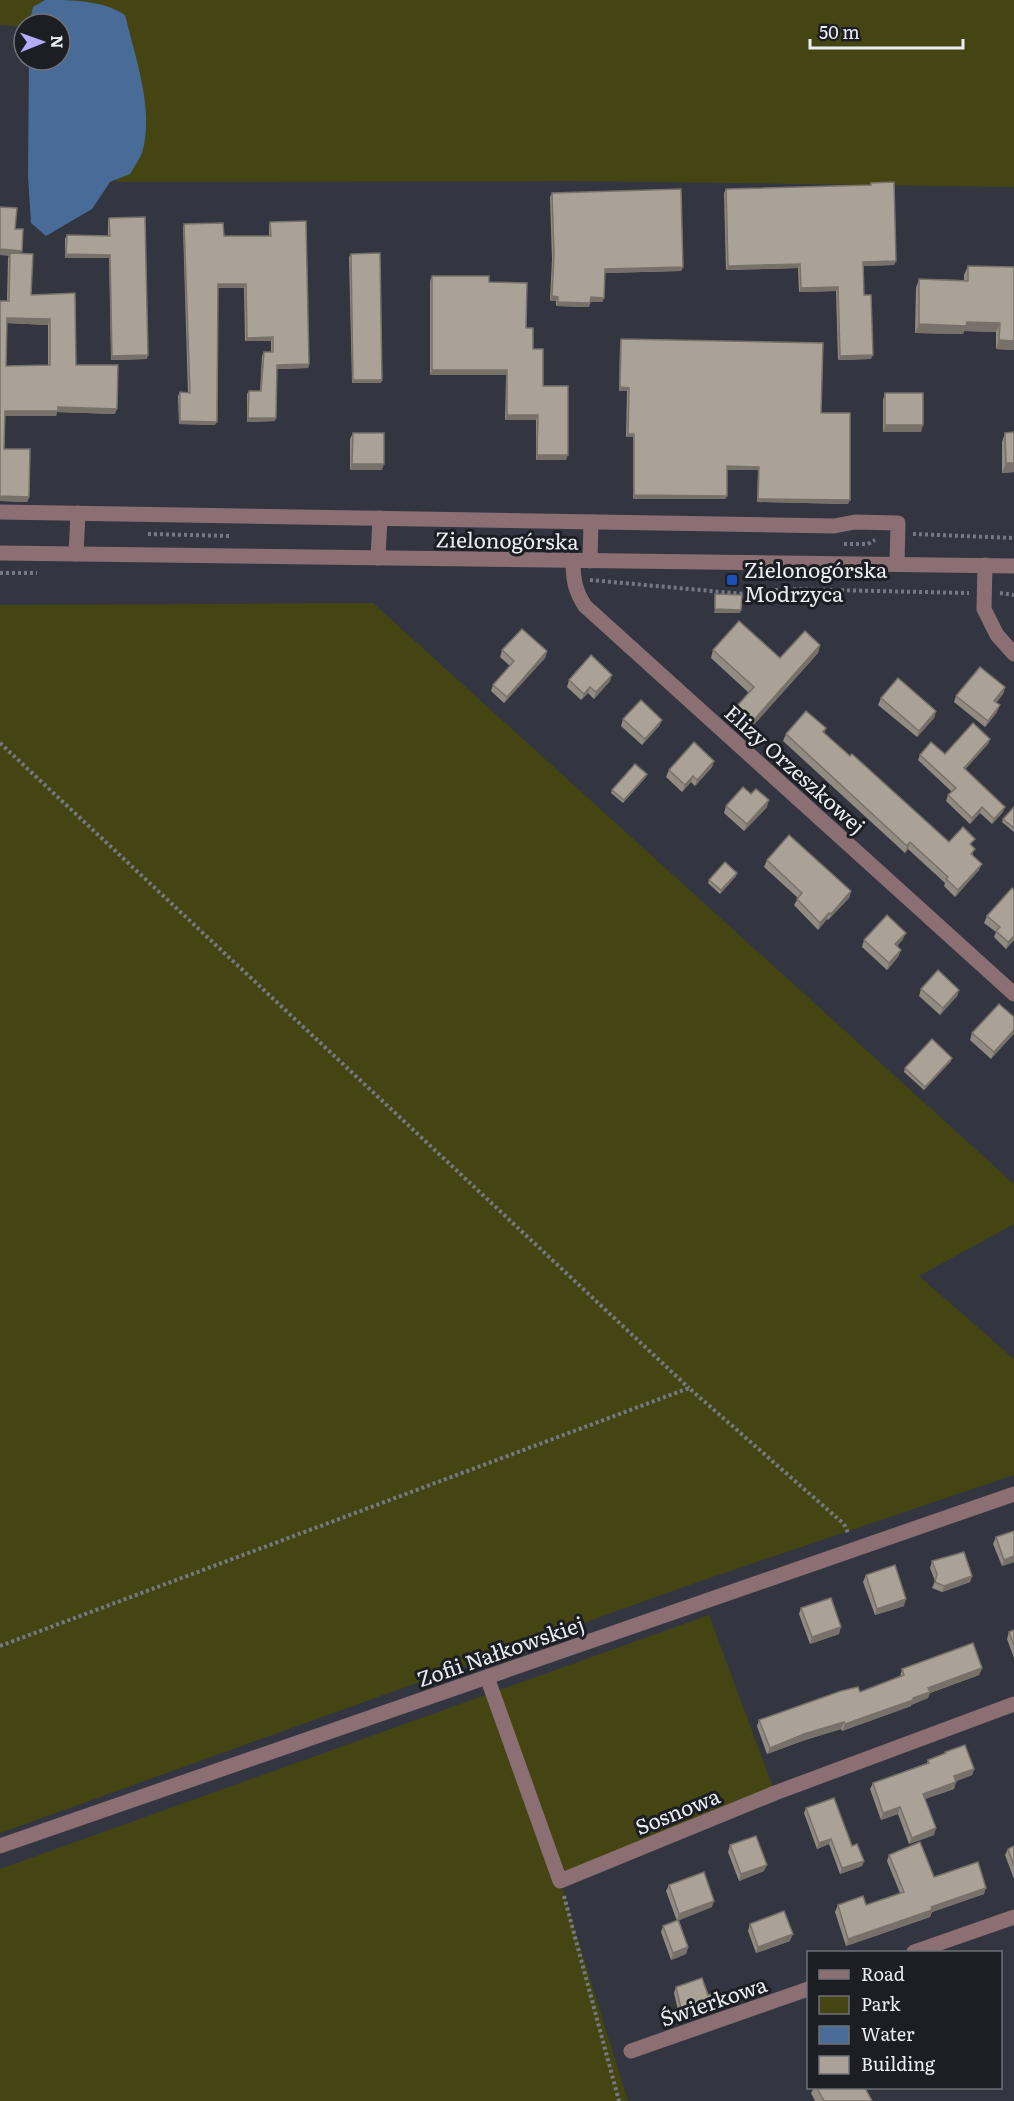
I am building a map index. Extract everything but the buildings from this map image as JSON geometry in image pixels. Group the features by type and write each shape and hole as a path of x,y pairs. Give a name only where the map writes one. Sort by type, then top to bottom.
{"street":[{"path":"0,512 834,526 855,522 898,523 897,564"},
{"path":"76,554 78,513"},
{"path":"378,558 380,518"},
{"path":"590,561 591,522"},
{"name":"Zielonogórska","path":"0,553 1014,566"},
{"name":"Elizy Orzeszkowej","path":"573,561 573,580 577,594 585,606 1014,994"},
{"path":"985,566 984,609 997,635 1014,654"},
{"name":"Zofii Nałkowskiej","path":"0,1846 1014,1494"},
{"path":"487,1677 560,1881"},
{"name":"Sosnowa","path":"560,1881 775,1793 1014,1704"},
{"path":"920,1951 1014,1917"},
{"name":"Świerkowa","path":"631,2051 807,1989"}],"path":[{"path":"0,573 47,573"},
{"path":"573,580 744,594 784,589 1014,595"},
{"path":"0,743 689,1388 844,1524 856,1549"},
{"path":"0,1646 689,1388"},
{"path":"560,1881 619,2101"}],"green space":[{"path":"0,0 1014,0 1014,187 571,181 116,182 72,70 72,12 12,12 12,26 0,25"},
{"path":"373,603 1014,1184 1014,1224 919,1276 1014,1359 1014,1475 689,1585 0,1833 0,605"},
{"path":"709,1615 775,1793 560,1881 628,2101 0,2101 0,1869"}],"water":[{"path":"45,0 77,1 107,6 125,15 145,102 145,137 142,153 130,174 110,182 92,209 46,236 31,223 28,176 29,72 72,72 72,12 32,12 33,7"}],"place":[{"name":"Zielonogórska Modrzyca","path":"732,580"}]}
